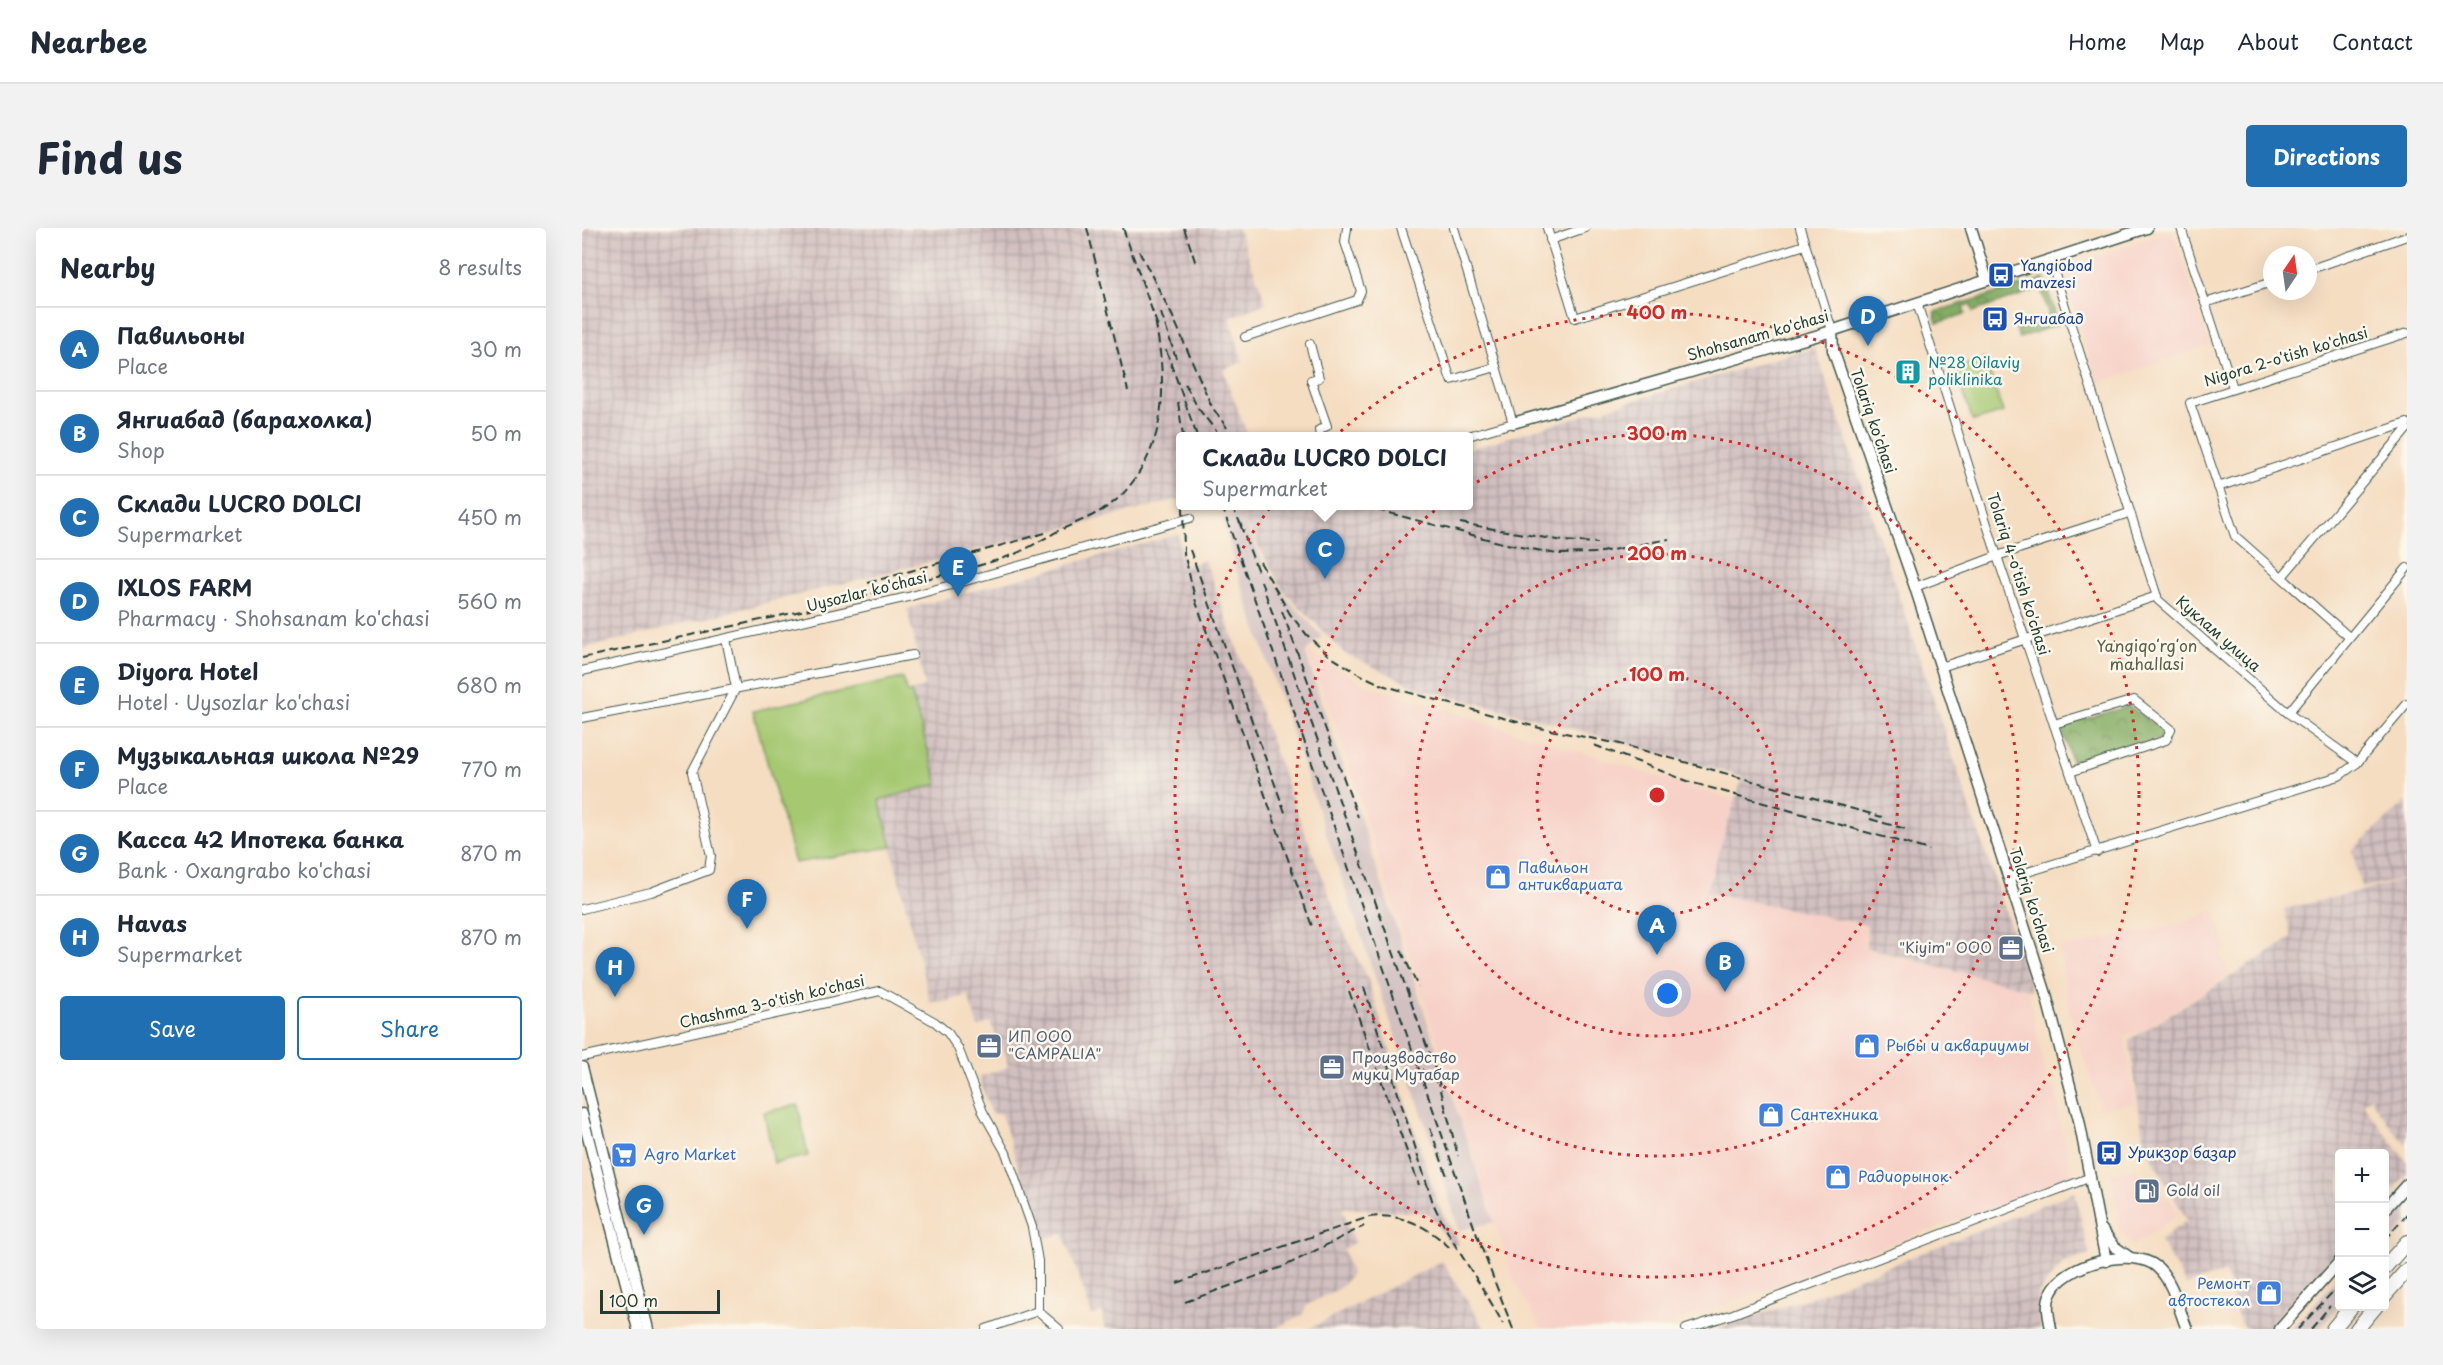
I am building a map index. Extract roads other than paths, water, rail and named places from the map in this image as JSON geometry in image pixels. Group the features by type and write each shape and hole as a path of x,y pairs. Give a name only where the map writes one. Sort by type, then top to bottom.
{"highway":[{"path":"2389,1263 2407,1242"},
{"path":"2389,1291 2407,1270"},
{"path":"2333,1329 2348,1311"},
{"path":"2357,1329 2372,1311"}],"street":[{"path":"1245,337 1357,300 1362,291 1345,242 1347,228"},
{"path":"1401,228 1451,380 1496,367"},
{"path":"1454,228 1513,423 1473,435"},
{"path":"1546,228 1575,318 1805,245"},
{"path":"1550,240 1585,228"},
{"name":"Tolariq ko'chasi","path":"1800,228 1832,330 1833,350 1915,587 2045,991 2079,1120 2106,1260"},
{"path":"1971,228 1987,280"},
{"name":"Shohsanam ko'chasi","path":"1513,423 1832,330 2147,228"},
{"path":"2181,228 2233,388"},
{"path":"2317,267 2407,236"},
{"path":"2050,259 2157,596"},
{"path":"2205,303 2263,285"},
{"name":"Tolariq 4-o'tish ko'chasi","path":"1917,303 1997,556 2097,852"},
{"name":"Nigora 2-o'tish ko'chasi","path":"2349,637 2235,536 2190,403 2407,333"},
{"path":"1310,344 1319,378 1311,380 1327,426 1319,432"},
{"path":"2218,487 2407,423"},
{"path":"2282,577 2407,429"},
{"path":"1915,587 1997,556 2129,513"},
{"name":"Uysozlar ko'chasi","path":"582,671 908,597 1190,518"},
{"path":"2288,713 2407,568"},
{"name":"Куклам улица","path":"1941,668 2157,596 2288,713 2357,763"},
{"path":"582,909 651,891 709,870 711,856 692,772 736,688 726,639"},
{"path":"582,718 913,655"},
{"path":"2054,724 2134,700 2171,729 2170,737 2166,740 2070,772"},
{"path":"2008,878 2339,776 2357,763 2407,704"},
{"name":"Chashma 3-o'tish ko'chasi","path":"582,1057 880,991 935,1022 958,1048 983,1112 1006,1153 1032,1227 1038,1261 1038,1311"},
{"path":"582,1067 648,1329"},
{"path":"582,1114 638,1329"},
{"path":"1686,1329 1733,1314 2091,1178"},
{"path":"2389,1205 2407,1184"},
{"path":"2100,1227 2115,1246 2129,1257"},
{"path":"2051,1329 2048,1304 2053,1289 2069,1273 2106,1260 2129,1257 2146,1260 2160,1270 2187,1329"},
{"path":"2280,1329 2335,1267"},
{"path":"986,1329 1038,1311 1059,1329"}],"railway":[{"path":"1087,228 1128,391"},
{"path":"1123,228 1158,327"},
{"path":"1184,228 1196,264"},
{"path":"1139,251 1173,317 1212,407 1230,432"},
{"path":"1161,313 1176,358"},
{"path":"582,658 791,613 978,566 1015,554 1105,508 1121,496 1141,469 1151,449 1157,429 1162,386 1155,319"},
{"path":"1166,350 1196,432"},
{"path":"1185,384 1198,408 1217,432"},
{"path":"1178,402 1182,432"},
{"path":"1183,510 1184,553 1196,602 1313,929"},
{"path":"1223,510 1479,1241 1513,1329"},
{"path":"1234,510 1244,531"},
{"path":"1378,510 1506,544 1557,554 1596,553 1669,539"},
{"path":"1460,523 1563,541 1598,543"},
{"path":"1240,524 1258,572"},
{"path":"868,583 1045,533"},
{"path":"1190,550 1286,815"},
{"path":"1260,562 1290,614 1307,635 1328,655 1359,674 1385,686 1540,728 1620,744 1882,817"},
{"path":"1261,581 1437,1075 1458,1156"},
{"path":"1282,611 1358,817"},
{"path":"1594,745 1690,782 1929,850"},
{"path":"1870,819 1909,830"},
{"path":"1401,950 1418,987"},
{"path":"1364,987 1433,1203 1503,1324"},
{"path":"1349,991 1419,1185"},
{"path":"1430,1128 1448,1179"},
{"path":"2389,1234 2407,1214"},
{"path":"1177,1283 1369,1217 1392,1217 1413,1222 1432,1233 1450,1248"},
{"path":"1185,1302 1285,1266 1364,1226"},
{"path":"2298,1329 2335,1289"},
{"path":"2311,1329 2330,1306"}],"place":[{"name":"Yangiobod mavzesi","path":"2001,275"},
{"name":"Янгиабад","path":"1995,319"},
{"name":"IXLOS FARM","path":"1868,346"},
{"name":"№28 Oilaviy poliklinika","path":"1908,372"},
{"name":"Склади LUCRO DOLCI","path":"1325,579"},
{"name":"Diyora Hotel","path":"958,597"},
{"name":"Павильон антиквариата","path":"1498,877"},
{"name":"Музыкальная школа №29","path":"747,929"},
{"name":"\"Kiyim\" ООО","path":"2011,948"},
{"name":"Павильоны","path":"1657,955"},
{"name":"Янгиабад (барахолка)","path":"1725,992"},
{"name":"Havas","path":"615,997"},
{"name":"ИП ООО \"CAMPALIA\"","path":"989,1046"},
{"name":"Рыбы и аквариумы","path":"1867,1046"},
{"name":"Производство муки Мутабар","path":"1332,1067"},
{"name":"Сантехника","path":"1771,1115"},
{"name":"Урикзор базар","path":"2109,1153"},
{"name":"Agro Market","path":"624,1155"},
{"name":"Радиорынок","path":"1838,1177"},
{"name":"Gold oil","path":"2147,1191"},
{"name":"Касса 42 Ипотека банка","path":"644,1235"},
{"name":"Ремонт автостекол","path":"2269,1293"}],"district":[{"name":"Yangiqoʻrgʻon mahallasi","path":"2147,655"}]}
